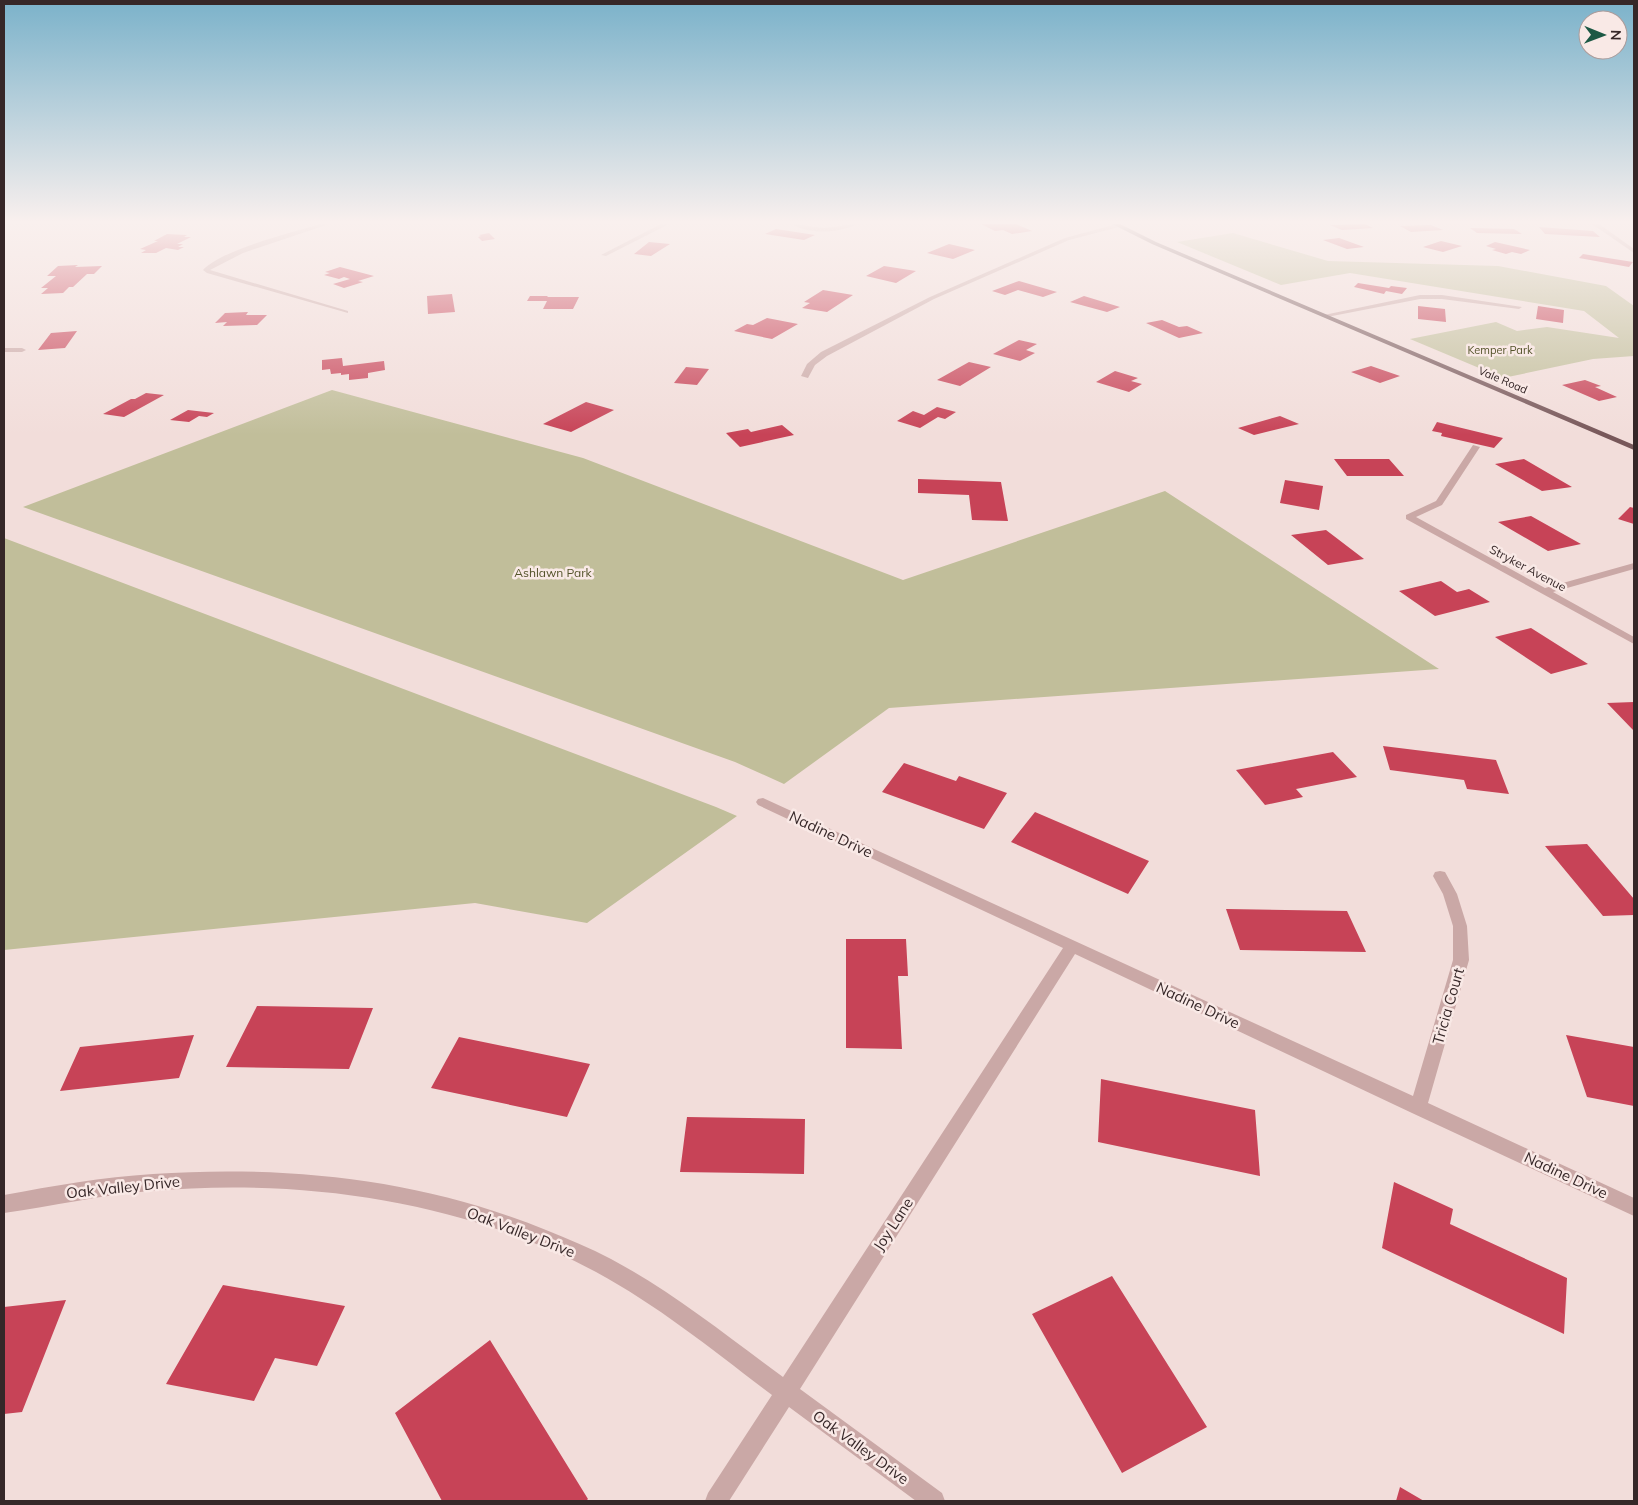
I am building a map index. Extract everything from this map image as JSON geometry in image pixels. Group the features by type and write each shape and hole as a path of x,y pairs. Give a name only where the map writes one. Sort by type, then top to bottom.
{"main road":[{"name":"Vale Road","path":"1277,294 1634,448"}],"street":[{"path":"285,294 346,312"},
{"path":"804,376 813,361 824,354 941,294"},
{"path":"1327,316 1420,297 1442,297 1519,307"},
{"path":"4,350 22,350"},
{"name":"Stryker Avenue","path":"1476,447 1439,503 1409,518 1634,641"},
{"path":"1545,591 1634,566"},
{"name":"Nadine Drive","path":"763,802 1634,1207"},
{"name":"Tricia Court","path":"1418,1108 1461,960 1460,926 1450,894 1440,876"},
{"name":"Joy Lane","path":"716,1501 1072,947"},
{"name":"Oak Valley Drive","path":"4,1204 141,1182 239,1178 328,1182 419,1197 499,1220 582,1255 665,1302 934,1501"}],"green space":[{"name":"Kemper Park","path":"1481,294 1618,294 1634,306 1634,356 1593,359 1503,378 1410,339 1496,322 1517,331 1547,327 1619,338 1584,311"},
{"name":"Ashlawn Park","path":"332,390 583,458 903,580 1165,491 1439,669 889,708 784,784 735,762 23,507"},
{"path":"4,538 737,816 587,923 475,903 4,950"}],"building":[{"path":"452,294 455,312 428,314 427,296"},
{"path":"816,294 853,295 827,312 802,308 810,303 804,302"},
{"path":"1033,294 1051,294 1043,297"},
{"path":"530,296 579,297 573,309 543,309 547,301 527,301"},
{"path":"1084,296 1120,307 1107,312 1070,302"},
{"path":"1418,306 1445,309 1446,322 1418,319"},
{"path":"1538,306 1564,310 1563,323 1536,319"},
{"path":"248,312 246,315 267,315 257,325 223,326 227,322 215,323 225,313"},
{"path":"767,318 798,324 772,339 734,331 747,324 753,325"},
{"path":"1162,320 1179,327 1187,326 1203,333 1179,338 1146,323"},
{"path":"77,331 65,348 38,350 51,333"},
{"path":"1019,340 1037,344 1026,350 1035,353 1020,361 993,354"},
{"path":"342,358 343,366 384,361 385,370 368,373 368,378 349,380 349,374 331,374 330,369 322,370 322,360"},
{"path":"969,362 991,367 960,386 937,380"},
{"path":"1371,366 1400,376 1380,383 1351,372"},
{"path":"686,367 709,369 697,385 674,383"},
{"path":"1115,371 1138,378 1131,381 1142,384 1129,392 1096,382"},
{"path":"1585,380 1601,386 1595,387 1617,397 1599,401 1562,385"},
{"path":"146,393 164,395 124,417 103,414 131,399"},
{"path":"586,402 614,410 571,432 543,424"},
{"path":"937,407 956,412 945,419 938,417 920,428 897,421 913,411 924,415"},
{"path":"188,410 214,413 207,417 199,416 189,422 170,420"},
{"path":"1280,416 1299,424 1254,435 1238,428"},
{"path":"1437,422 1503,438 1494,448 1441,436 1442,433 1432,431"},
{"path":"782,425 794,435 740,447 726,433 748,429 751,432"},
{"path":"1334,459 1389,459 1404,476 1347,476"},
{"path":"1524,459 1572,487 1542,491 1495,464"},
{"path":"918,479 1001,482 1008,521 972,520 969,495 918,493"},
{"path":"1285,480 1323,486 1319,510 1280,503"},
{"path":"1630,507 1634,508 1634,524 1618,519"},
{"path":"1531,516 1581,544 1548,551 1498,522"},
{"path":"1326,530 1364,559 1328,565 1291,535"},
{"path":"1441,581 1457,592 1469,589 1490,602 1435,616 1399,591"},
{"path":"1531,628 1588,664 1551,674 1495,637"},
{"path":"1634,702 1634,731 1607,703"},
{"path":"1383,746 1496,760 1509,794 1467,789 1464,780 1390,770"},
{"path":"1333,752 1357,777 1296,789 1303,797 1265,805 1236,770"},
{"path":"904,763 956,781 959,776 1007,793 984,829 882,792"},
{"path":"1035,812 1149,861 1128,894 1011,842"},
{"path":"1587,844 1634,899 1634,915 1603,916 1545,846"},
{"path":"1226,909 1347,911 1366,952 1240,950"},
{"path":"846,939 906,939 908,976 898,976 902,1049 846,1048"},
{"path":"257,1006 373,1008 349,1069 226,1067"},
{"path":"194,1035 179,1078 60,1091 80,1047"},
{"path":"1566,1035 1634,1047 1634,1106 1587,1097"},
{"path":"459,1037 590,1064 567,1117 431,1088"},
{"path":"1101,1079 1255,1110 1260,1176 1098,1142"},
{"path":"687,1117 805,1119 804,1174 680,1172"},
{"path":"1394,1182 1453,1209 1450,1224 1567,1278 1564,1334 1382,1248"},
{"path":"1112,1276 1207,1427 1122,1473 1032,1314"},
{"path":"223,1285 345,1306 317,1366 275,1358 254,1401 166,1384"},
{"path":"66,1300 22,1412 4,1414 4,1307"},
{"path":"490,1340 588,1499 586,1501 442,1501 395,1413"},
{"path":"1400,1487 1424,1501 1396,1501"}]}
